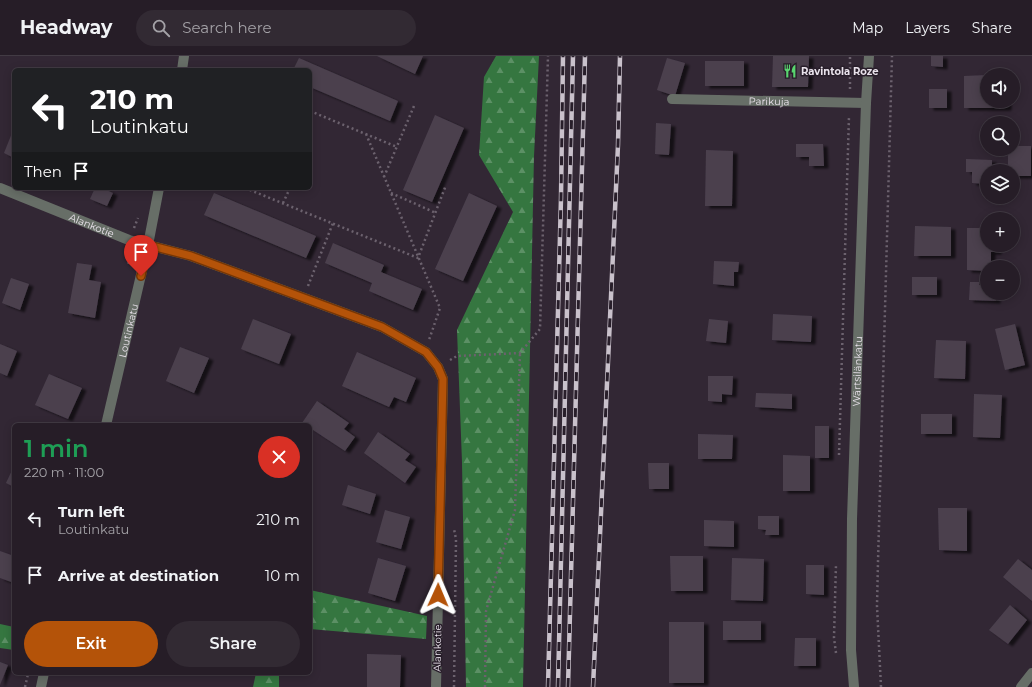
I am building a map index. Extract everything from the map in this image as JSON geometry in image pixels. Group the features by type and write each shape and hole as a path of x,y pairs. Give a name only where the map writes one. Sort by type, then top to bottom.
{"street":[{"path":"182,68 184,56"},
{"name":"Wärtsilänkatu","path":"854,687 851,650 852,519 866,103 869,56"},
{"name":"Parikuja","path":"672,99 849,101 866,103"},
{"name":"Alankotie","path":"0,188 129,240 191,256 382,327 426,352 438,367 443,379 436,687"},
{"name":"Loutinkatu","path":"106,423 148,245 159,190"},
{"path":"1022,687 1032,673"},
{"path":"41,687 44,675"}],"path":[{"path":"485,687 486,611 515,510 520,353 540,329 548,56"},
{"path":"839,458 850,56"},
{"path":"881,687 877,606 892,56"},
{"path":"384,177 414,106"},
{"path":"312,112 397,147"},
{"path":"366,134 440,308 426,352"},
{"path":"418,258 446,185"},
{"path":"250,190 418,258"},
{"path":"283,203 289,190"},
{"path":"391,192 436,213"},
{"path":"303,298 333,223"},
{"path":"438,367 457,356 520,353"},
{"path":"836,559 834,638 836,659"},
{"path":"25,687 28,675"}],"green space":[{"path":"496,56 539,56 534,156 523,687 466,687 462,462 457,330 513,212 479,155 484,77"},
{"path":"312,590 427,616 426,639 312,629"},
{"path":"0,624 12,627 12,650 0,648"},
{"path":"256,675 279,675 279,687 253,687"}],"building":[{"path":"377,56 423,56 415,74"},
{"name":"Ravintola Roze","path":"773,56 809,56 808,87 772,87"},
{"path":"931,56 943,56 943,67 931,66"},
{"path":"299,58 398,101 390,121 312,88 312,68 294,68"},
{"path":"667,58 685,63 675,96 657,90"},
{"path":"705,61 744,61 744,86 705,86"},
{"path":"980,75 980,108 964,108 964,76"},
{"path":"929,89 947,89 947,108 929,108"},
{"path":"435,115 464,128 432,202 403,190"},
{"path":"656,123 671,124 669,155 655,154"},
{"path":"12,133 12,157 4,153"},
{"path":"796,144 823,144 824,166 809,166 809,157 796,157"},
{"path":"1020,146 1031,146 1031,176 1020,176 1020,164 1008,164 1008,156 1020,156"},
{"path":"706,150 733,151 732,206 705,206"},
{"path":"966,159 992,160 992,164 980,164 980,184 972,183 972,172 966,172"},
{"path":"94,190 106,190 113,193 107,206 90,199"},
{"path":"214,193 316,236 306,258 204,215"},
{"path":"469,193 497,206 463,281 435,269"},
{"path":"915,226 951,227 951,256 914,256"},
{"path":"967,228 980,228 980,252 991,252 991,260 980,260 980,271 967,270"},
{"path":"333,243 384,265 381,272 422,289 413,310 369,291 372,283 325,263"},
{"path":"714,261 739,262 738,272 734,272 734,286 713,284"},
{"path":"77,263 92,265 89,280 101,282 95,318 68,313"},
{"path":"912,277 937,277 937,295 912,295"},
{"path":"11,278 29,284 20,310 2,303"},
{"path":"970,282 979,282 980,300 996,301 969,300"},
{"path":"773,314 812,316 811,342 772,340"},
{"path":"253,319 291,334 279,364 241,349"},
{"path":"709,319 728,321 726,343 706,341"},
{"path":"1015,324 1025,365 1005,370 995,329"},
{"path":"936,340 966,341 965,379 934,378"},
{"path":"0,344 17,351 7,376 0,373"},
{"path":"180,347 209,358 194,393 166,381"},
{"path":"357,352 416,378 406,402 394,397 389,407 342,386"},
{"path":"49,374 82,388 68,419 35,405"},
{"path":"708,376 733,376 732,395 722,394 722,402 708,401"},
{"path":"756,393 792,394 792,409 755,407"},
{"path":"974,394 1002,395 1000,438 973,437"},
{"path":"317,401 349,423 344,429 355,437 345,451 312,429 312,423 302,423"},
{"path":"921,414 952,414 952,434 921,434"},
{"path":"815,426 829,426 829,458 815,458"},
{"path":"378,432 410,454 405,460 416,467 405,483 364,453"},
{"path":"698,434 733,435 732,459 698,459"},
{"path":"783,455 810,456 810,491 783,491"},
{"path":"648,463 669,463 669,489 649,489"},
{"path":"12,470 12,486 6,483"},
{"path":"348,485 376,494 370,514 342,505"},
{"path":"938,508 967,508 967,551 939,550"},
{"path":"385,510 410,517 401,549 376,542"},
{"path":"758,516 779,516 779,535 765,535 766,530 758,529"},
{"path":"704,520 734,521 734,547 704,546"},
{"path":"0,551 12,555 12,582 0,578"},
{"path":"670,556 703,556 703,591 671,591"},
{"path":"378,558 406,566 395,601 368,593"},
{"path":"732,558 764,559 763,601 731,600"},
{"path":"1018,559 1032,570 1032,601 1003,577"},
{"path":"806,565 824,565 824,595 806,594"},
{"path":"1010,605 1027,620 1008,644 989,630"},
{"path":"723,621 761,621 761,640 723,640"},
{"path":"669,622 704,622 704,683 669,683"},
{"path":"795,638 816,638 816,666 794,666"},
{"path":"367,654 401,655 400,687 367,687"},
{"path":"0,662 8,665 0,685"}],"railway":[{"path":"548,687 561,198 563,56"},
{"path":"558,687 573,56"},
{"path":"568,687 585,56"},
{"path":"593,687 618,145 620,56"}],"place":[{"name":"Ravintola Roze","path":"790,71"}],"route":[{"path":"141,276 148,245 191,256 382,327 426,352 438,367 443,379 438,595"}]}
